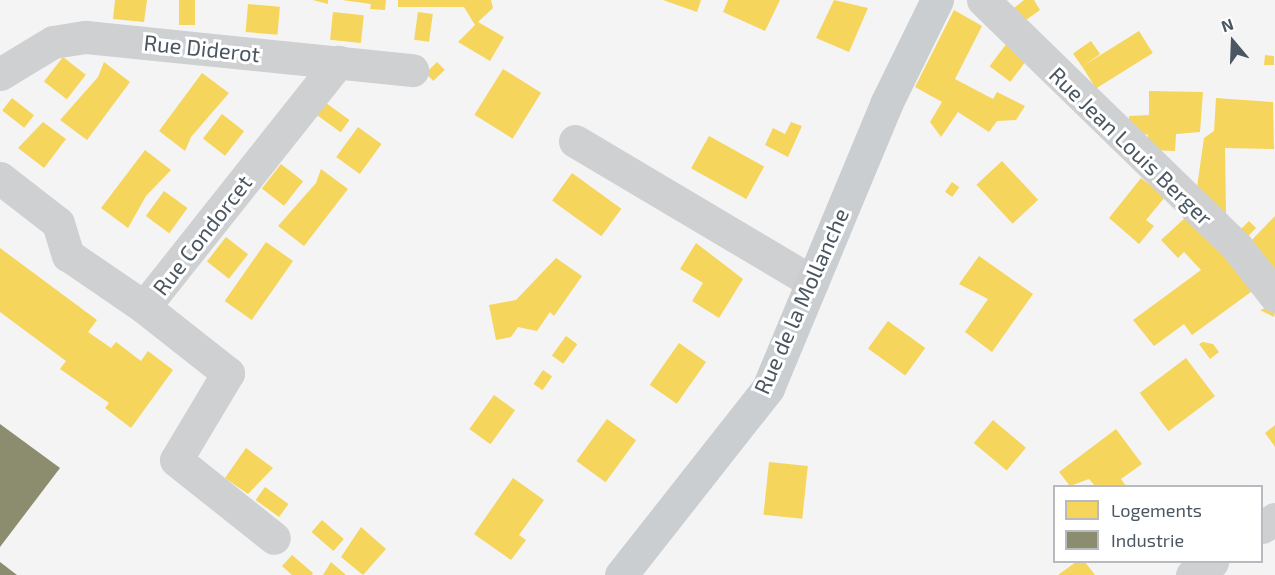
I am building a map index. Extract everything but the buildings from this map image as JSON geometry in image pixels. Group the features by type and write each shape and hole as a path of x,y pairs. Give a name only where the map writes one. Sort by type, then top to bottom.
{"main road":[{"name":"Rue de la Mollanche","path":"621,575 768,388 886,104 937,0"}],"street":[{"name":"Rue Jean Louis Berger","path":"983,0 1237,247 1275,296"},
{"name":"Rue Diderot","path":"0,74 53,42 86,37 412,70"},
{"name":"Rue Condorcet","path":"0,178 58,223 68,255 144,308 338,62"},
{"path":"575,141 812,282"},
{"path":"144,308 228,372 176,460 274,538"},
{"path":"1192,575 1209,563"}]}
